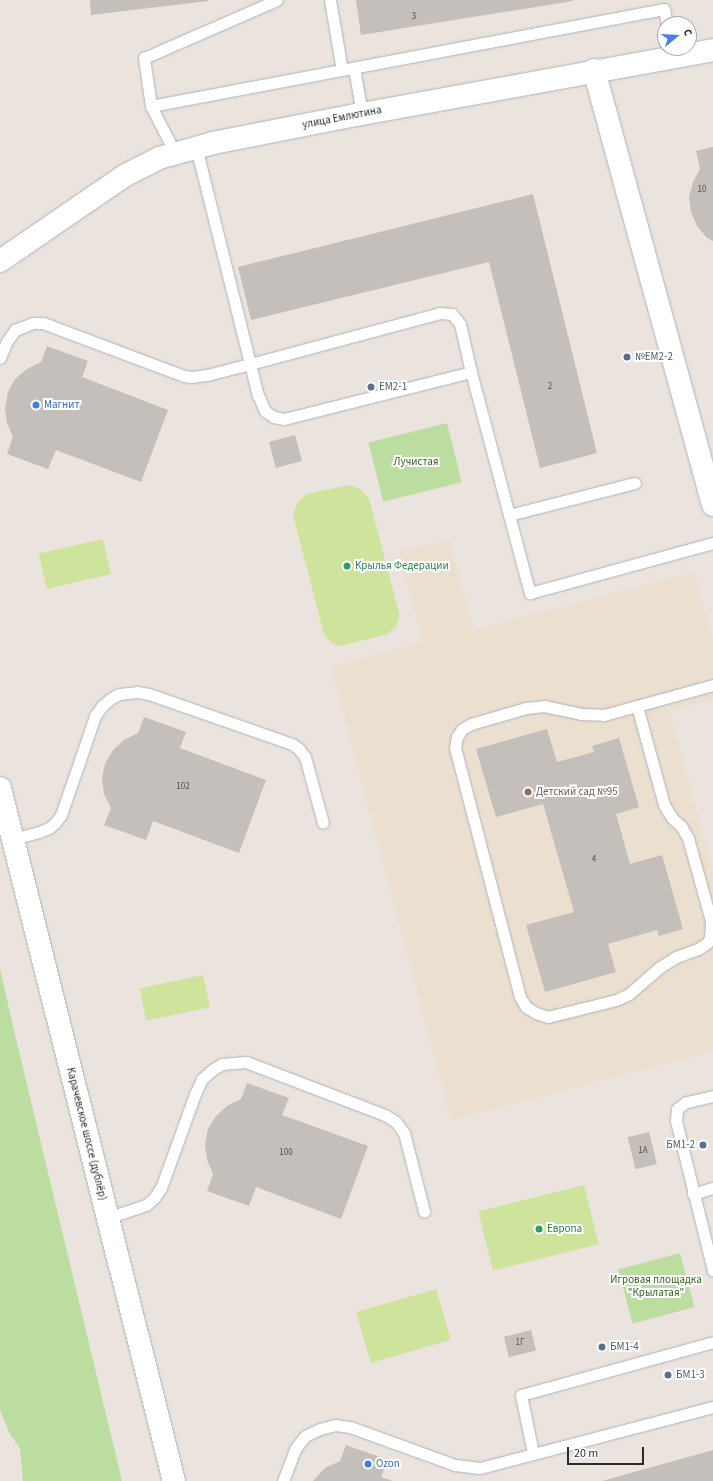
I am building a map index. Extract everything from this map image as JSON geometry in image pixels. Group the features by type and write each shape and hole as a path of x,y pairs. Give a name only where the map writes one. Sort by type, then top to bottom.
{"street":[{"name":"улица Емлютина","path":"697,51 713,50"},
{"name":"улица Емлютина","path":"0,261 124,176 159,158 196,147 594,70 657,55"},
{"path":"594,70 709,475 713,505"},
{"name":"Карачевское шоссе (дублёр)","path":"0,788 174,1481"}],"lane":[{"path":"175,153 151,106 144,58 277,0"},
{"path":"330,0 342,70"},
{"path":"151,106 664,9 665,16"},
{"path":"354,68 362,114"},
{"path":"196,147 258,395 265,411 274,417 284,419 471,372"},
{"path":"0,358 7,341 15,330 34,323 43,323 184,376 192,377 207,375 250,364 440,313 452,314 460,324 471,372 530,593 713,543"},
{"path":"510,515 635,482"},
{"path":"637,706 664,805 672,818 681,826 688,838 711,921 710,938 707,943 698,949 676,957 660,967 628,994 616,1000 548,1017 536,1014 526,1007 520,997 455,748 457,737 462,729 471,724 526,708 544,706 581,714 604,714 713,685"},
{"path":"13,838 44,830 55,823 61,815 95,716 102,706 110,699 119,694 137,692 149,694 292,744 299,749 305,757 323,824"},
{"path":"107,1218 146,1205 154,1198 161,1188 195,1094 202,1079 222,1064 246,1062 385,1115 396,1122 404,1133 424,1211"},
{"path":"713,1096 686,1102 677,1109 676,1121 713,1270"},
{"path":"693,1194 713,1188"},
{"path":"533,1453 521,1395 713,1342"},
{"path":"283,1481 294,1449 305,1436 320,1428 335,1425 350,1427 456,1465 480,1468 713,1407"}],"shaded area":[{"name":"Детский сад №95","path":"449,539 474,630 694,572 713,641 713,700 670,712 713,872 713,1051 451,1120 331,667 423,642 399,552"}],"green space":[{"name":"Лучистая","path":"447,423 462,482 383,502 368,443"},
{"name":"Крылья Федерации","path":"349,485 360,489 369,499 400,616 396,627 388,634 341,646 331,643 324,634 293,515 297,503 307,494"},
{"path":"103,539 111,574 47,589 39,554"},
{"path":"0,968 122,1481 23,1481 20,1448 10,1434 0,1410"},
{"path":"203,975 210,1007 146,1021 139,989"},
{"name":"Европа","path":"584,1185 599,1244 493,1271 478,1211"},
{"name":"Игровая площадка \"Крылатая\"","path":"680,1253 694,1307 633,1324 618,1270"},
{"path":"436,1289 451,1340 371,1363 356,1312"}],"building":[{"path":"90,0 208,0 208,1 91,15"},
{"path":"356,0 573,0 573,1 361,35"},
{"path":"713,147 713,241 707,238 697,226 691,212 689,197 693,182 700,169 696,151"},
{"path":"533,194 597,453 540,468 489,262 251,320 238,267"},
{"path":"47,346 88,361 82,377 168,410 141,482 56,450 48,469 7,454 13,437 7,423 5,408 8,392 15,379 27,369 41,362"},
{"path":"295,435 302,461 276,468 269,442"},
{"path":"144,717 186,732 180,748 266,780 239,853 153,821 146,840 104,825 111,808 104,794 102,778 105,764 113,750 124,740 138,733"},
{"path":"547,729 557,762 594,752 592,746 619,738 639,807 616,814 630,864 662,855 683,929 659,936 657,930 608,944 616,972 545,992 526,925 574,912 543,804 496,817 476,749"},
{"path":"247,1083 289,1098 282,1115 368,1146 341,1219 256,1187 249,1206 207,1191 213,1174 207,1160 205,1144 208,1129 216,1116 227,1106 241,1099"},
{"path":"649,1132 657,1164 636,1169 628,1137"},
{"path":"531,1330 536,1350 509,1357 504,1337"},
{"path":"346,1445 388,1460 381,1477 393,1481 313,1481 325,1468 340,1461"},
{"path":"713,1450 713,1481 602,1481"}],"place":[{"name":"№ЕМ2-2","path":"627,357"},
{"name":"ЕМ2-1","path":"371,387"},
{"name":"Магнит","path":"36,405"},
{"name":"Крылья Федерации","path":"347,566"},
{"name":"Детский сад №95","path":"528,792"},
{"name":"БМ1-2","path":"703,1145"},
{"name":"Европа","path":"539,1229"},
{"name":"БМ1-4","path":"602,1347"},
{"name":"БМ1-3","path":"668,1375"},
{"name":"Ozon","path":"368,1464"}]}
